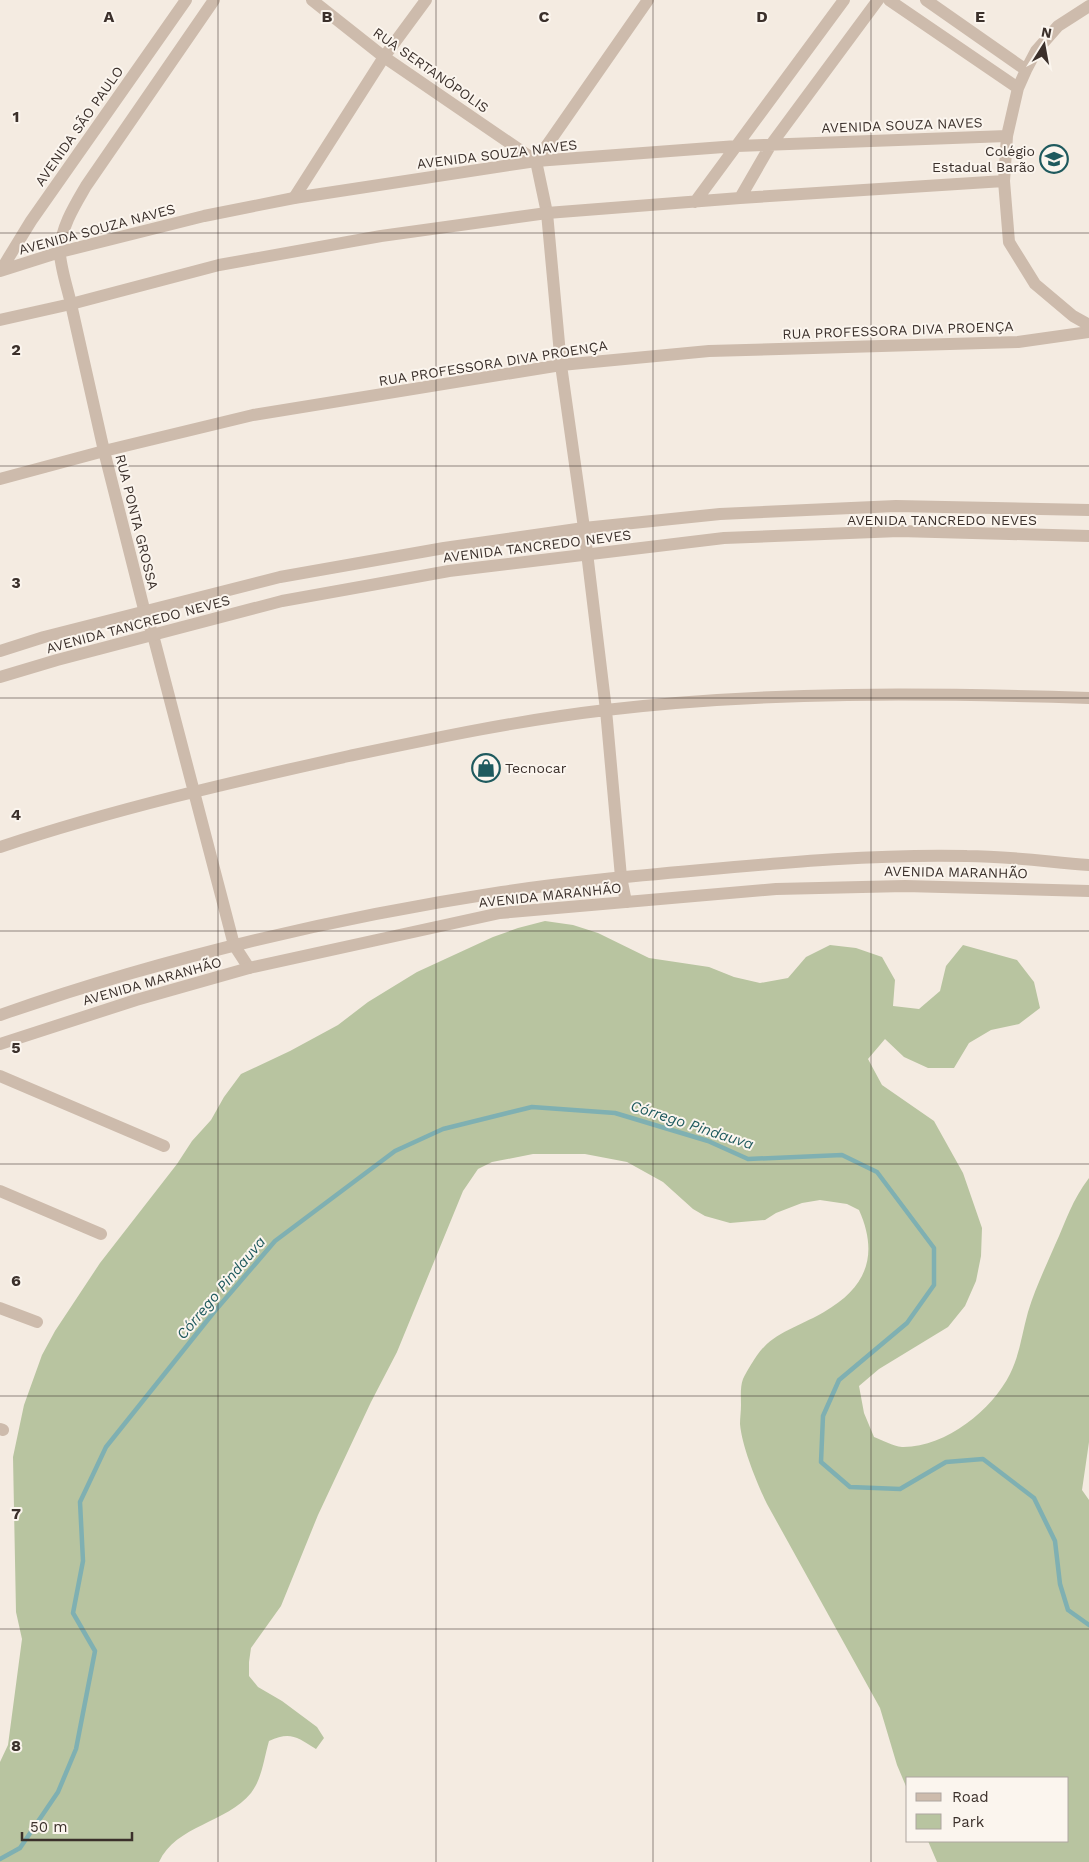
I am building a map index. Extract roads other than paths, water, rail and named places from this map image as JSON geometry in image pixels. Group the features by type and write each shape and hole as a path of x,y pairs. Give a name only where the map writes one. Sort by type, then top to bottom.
{"street":[{"name":"AVENIDA SÃO PAULO","path":"0,270 31,221 186,0"},
{"path":"60,252 63,234 86,186 214,0"},
{"name":"RUA SERTANÓPOLIS","path":"312,0 384,57 536,161"},
{"path":"294,198 384,57 426,0"},
{"path":"626,902 621,877 606,710 588,555 561,365 547,214 536,161 648,0"},
{"path":"695,202 844,0"},
{"path":"740,198 770,146 878,0"},
{"path":"889,0 1018,88"},
{"path":"926,0 1026,70"},
{"path":"1089,6 1058,26 1036,51 1026,70 1018,88 1007,136 1004,181 1009,242 1035,284 1073,316 1089,325"},
{"name":"AVENIDA SOUZA NAVES","path":"0,270 60,252 204,216 294,198 536,161 737,146 1007,136"},
{"path":"0,320 71,304 219,265 381,236 547,214 740,198 1004,181"},
{"name":"RUA PONTA GROSSA","path":"60,252 104,451 144,613 153,635 234,945 249,968"},
{"name":"RUA PROFESSORA DIVA PROENÇA","path":"0,479 104,451 253,415 561,365 709,350 1018,342 1089,332"},
{"name":"AVENIDA TANCREDO NEVES","path":"0,651 44,637 280,577 444,548 584,528 720,514 896,506 1089,510"},
{"name":"AVENIDA TANCREDO NEVES","path":"0,677 56,660 282,601 449,571 724,538 899,532 1089,536"},
{"path":"0,847 106,814 193,791 478,729 606,710 764,697 962,694 1089,698"},
{"name":"AVENIDA MARANHÃO","path":"0,1015 149,968 234,945 374,915 503,892 621,877 823,859 968,856 1089,865"},
{"name":"AVENIDA MARANHÃO","path":"0,1044 136,1000 249,968 500,913 776,889 905,886 1089,891"},
{"path":"0,1076 164,1146"},
{"path":"0,1191 101,1234"},
{"path":"0,1308 37,1322"}],"waterway":[{"name":"Córrego Pindauva","path":"0,1859 20,1848 58,1792 76,1749 95,1651 73,1613 83,1561 80,1502 106,1447 214,1312 275,1241 395,1151 443,1129 532,1107 615,1113 708,1141 748,1159 842,1155 877,1172 934,1248 934,1285 907,1323 839,1380 823,1416 821,1462 850,1487 900,1489 946,1462 983,1459 1034,1498 1055,1541 1060,1584 1068,1610 1089,1625"}],"place":[{"name":"Colégio Estadual Barão","path":"1054,159"},
{"name":"Tecnocar","path":"486,768"}]}
